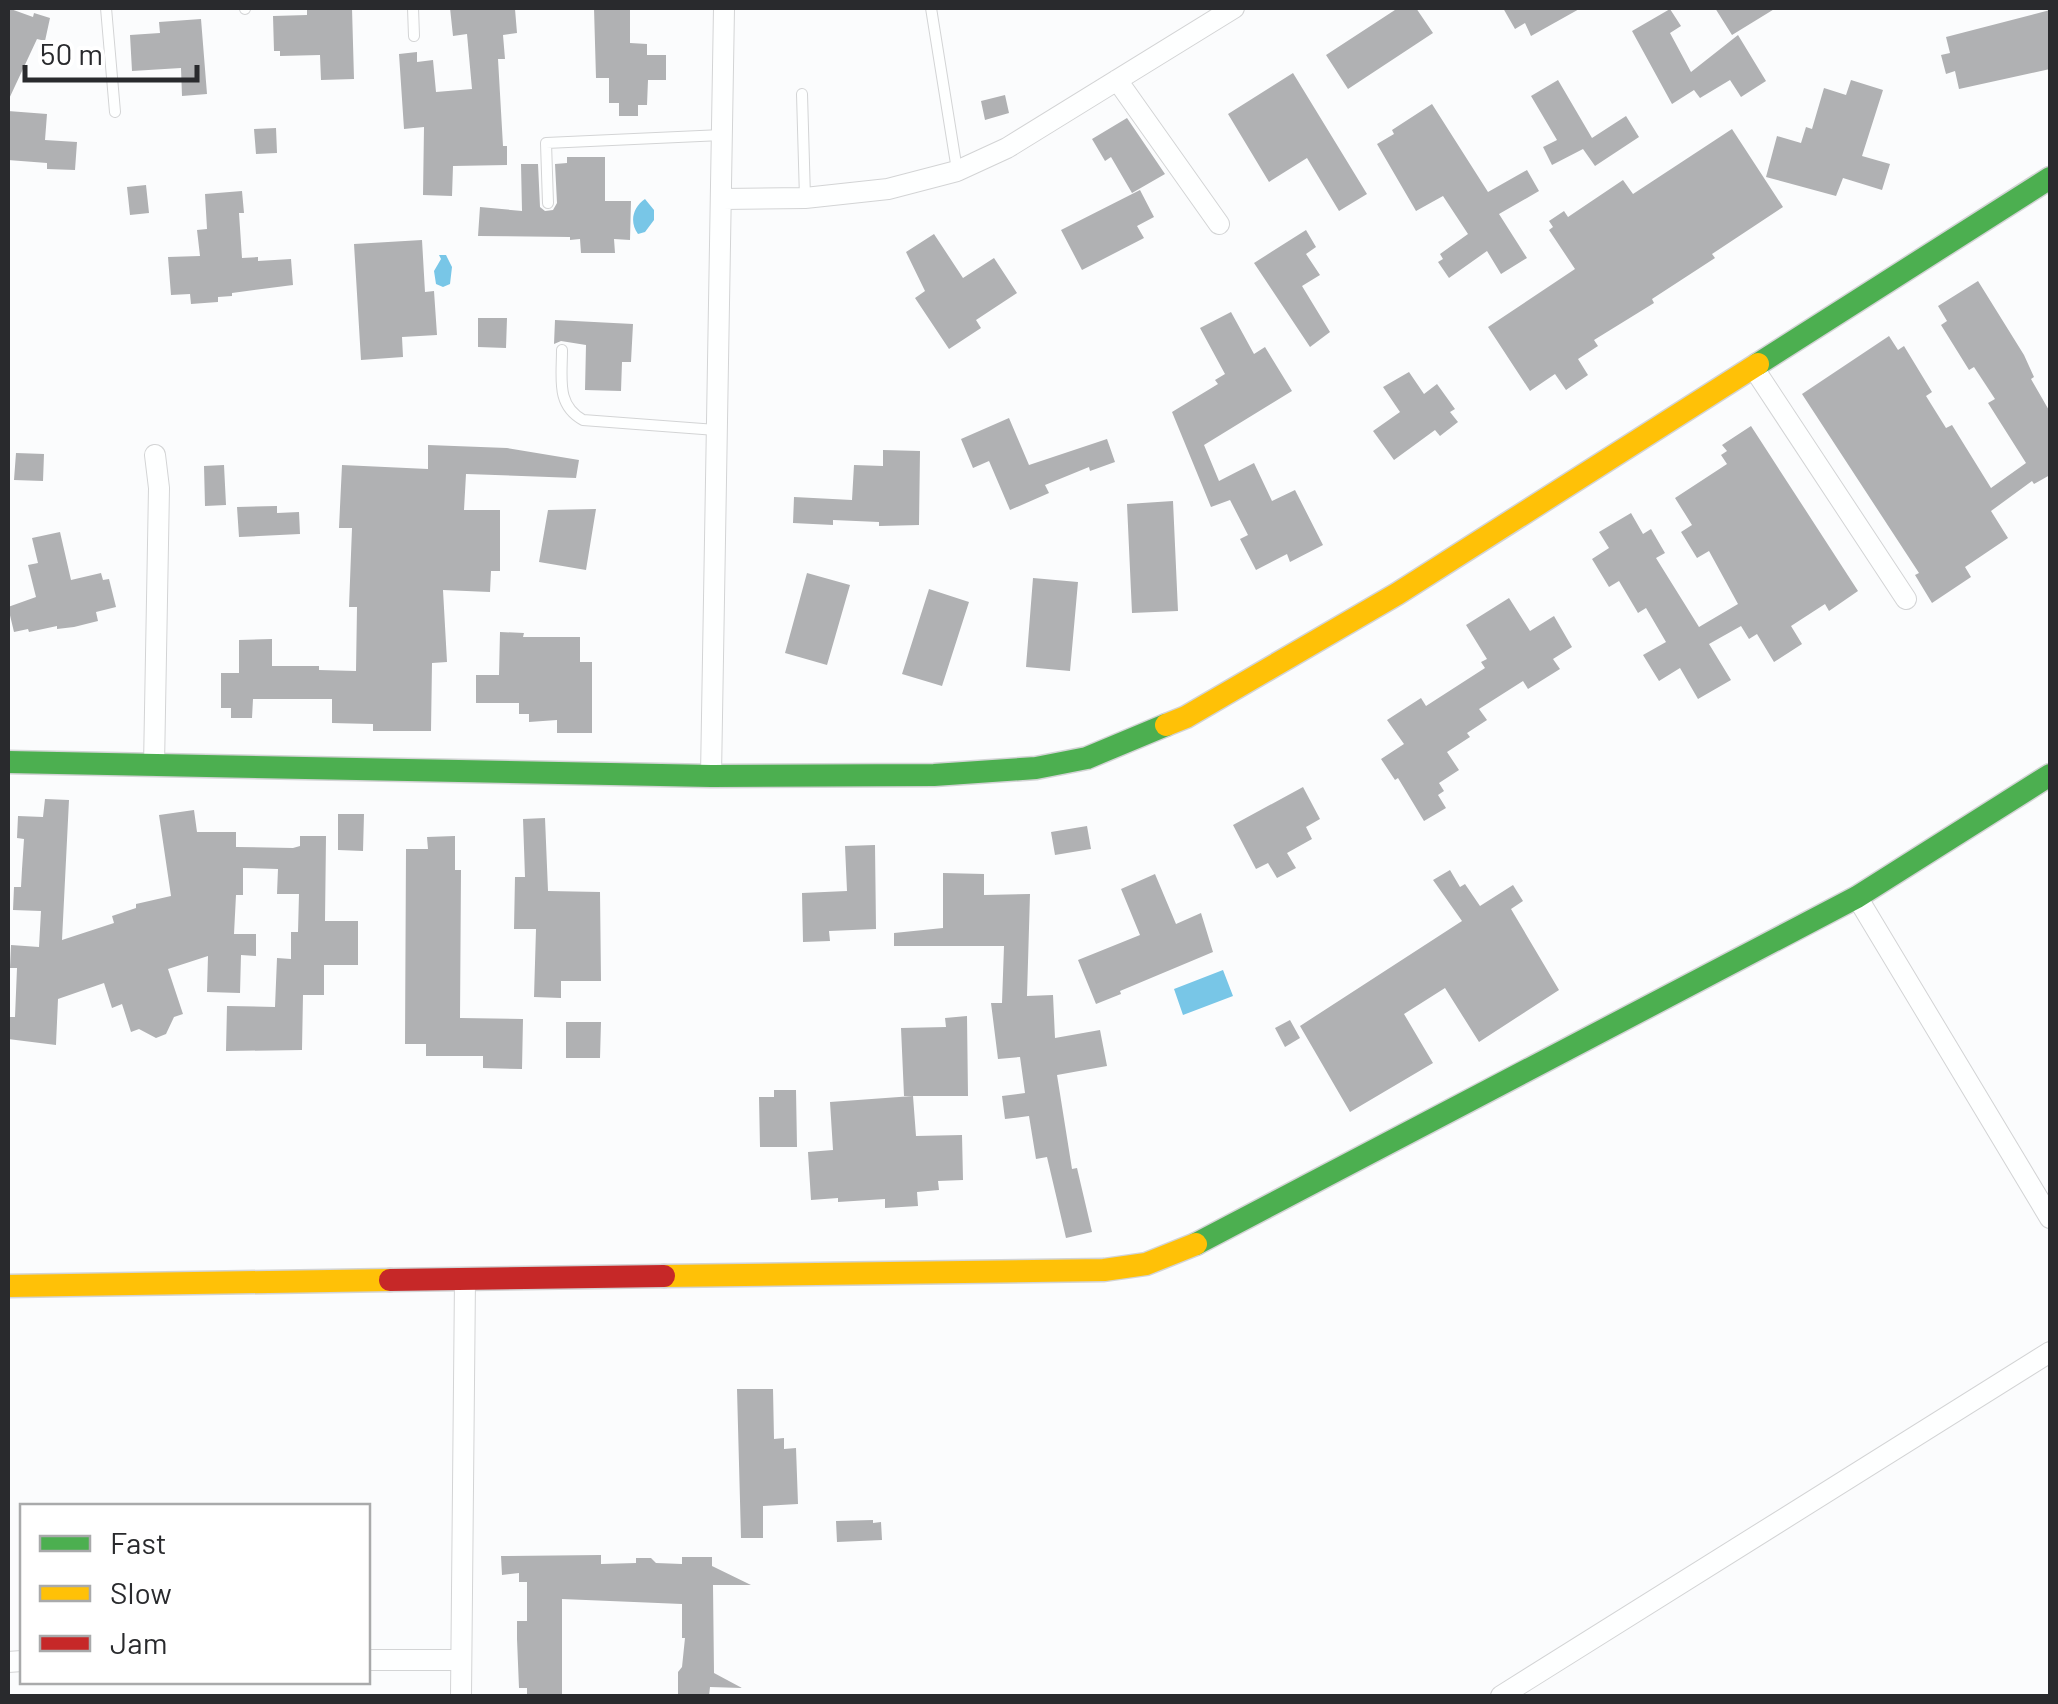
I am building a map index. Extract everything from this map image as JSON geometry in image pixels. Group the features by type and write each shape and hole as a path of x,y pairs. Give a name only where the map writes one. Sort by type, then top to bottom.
{"street":[{"path":"711,776 724,8"},
{"path":"722,199 805,198 888,189 957,171 1007,148 1234,8"},
{"path":"1117,80 1219,224"},
{"path":"8,762 711,776 934,776 1036,768 1087,758 1186,717 1397,594 2050,178"},
{"path":"1753,366 1906,599"},
{"path":"154,766 159,488 155,455"},
{"path":"8,1286 1104,1270 1146,1264 1200,1243 1857,897 2050,775"},
{"path":"1857,897 2050,1218"},
{"path":"461,1696 465,1279"},
{"path":"1502,1696 2050,1352"},
{"path":"370,1660 461,1660"}],"lane":[{"path":"106,8 115,112"},
{"path":"413,8 414,36"},
{"path":"931,8 957,171"},
{"path":"802,94 805,198"},
{"path":"548,203 546,143 723,134"},
{"path":"562,350 562,398 570,413 583,420 717,430"}],"water":[{"path":"645,199 654,210 654,220 645,232 638,234 634,215"},
{"path":"439,255 446,255 452,267 450,284 443,287 436,284 434,271 441,259"},
{"path":"1223,970 1233,996 1183,1015 1174,989"}],"building":[{"path":"8,8 50,18 45,41 37,39 8,101"},
{"path":"307,8 352,8 354,79 321,80 320,55 280,56 280,51 274,51 273,16 307,15"},
{"path":"450,8 515,9 517,33 503,35 505,59 498,59 507,165 453,166 452,196 423,195 424,127 404,129 399,54 417,52 417,62 433,60 436,92 472,89 467,34 453,36"},
{"path":"594,8 630,8 630,43 647,44 647,55 666,55 666,80 648,80 647,105 638,105 638,116 619,116 619,103 609,103 609,78 596,78"},
{"path":"1398,8 1416,8 1433,33 1348,89 1326,55"},
{"path":"1503,8 1581,8 1531,36 1525,23 1515,29"},
{"path":"1715,8 1776,8 1732,35"},
{"path":"1670,9 1681,26 1670,33 1691,72 1738,35 1766,81 1741,97 1730,80 1700,98 1694,90 1672,104 1632,31"},
{"path":"2050,10 2050,69 1959,89 1955,71 1946,74 1941,55 1950,53 1946,37"},
{"path":"201,19 207,94 182,96 181,68 132,71 130,35 160,33 159,22"},
{"path":"1293,73 1367,194 1339,211 1307,158 1269,182 1228,114"},
{"path":"1558,80 1592,138 1626,116 1639,137 1595,166 1583,149 1552,165 1543,147 1557,140 1531,96"},
{"path":"1851,80 1883,90 1862,156 1890,164 1882,190 1843,178 1836,196 1766,177 1777,136 1801,143 1806,127 1812,129 1824,88 1846,95"},
{"path":"1005,95 1009,113 985,120 981,101"},
{"path":"1432,104 1488,192 1527,170 1539,191 1499,214 1527,258 1501,274 1487,251 1449,278 1438,262 1443,259 1440,254 1468,234 1443,196 1416,211 1377,144"},
{"path":"8,111 47,114 45,140 77,142 75,170 47,169 47,163 8,160"},
{"path":"1127,118 1165,174 1132,193 1111,157 1105,161 1092,139"},
{"path":"276,128 277,153 256,154 254,129"},
{"path":"1732,129 1783,207 1712,254 1715,258 1652,299 1654,303 1594,340 1598,346 1578,359 1588,375 1566,390 1555,374 1530,391 1488,327 1575,269 1549,230 1553,227 1549,221 1564,211 1568,217 1623,180 1633,194"},
{"path":"567,157 605,157 605,201 631,201 630,240 614,239 615,253 581,253 580,239 570,237 478,236 480,207 522,211 521,164 538,164 540,207 553,210 557,203 555,164 567,163"},
{"path":"146,185 149,213 130,215 127,187"},
{"path":"1140,190 1154,217 1137,226 1144,238 1082,270 1061,230"},
{"path":"242,191 242,258 291,259 293,285 232,293 218,297 218,302 191,304 190,294 171,295 168,257 200,256 197,230 207,229 205,194"},
{"path":"1306,230 1316,247 1306,254 1320,275 1302,286 1330,332 1310,347 1254,263"},
{"path":"934,234 963,278 994,258 1017,293 976,320 981,328 949,349 915,298 925,291 906,252"},
{"path":"422,240 425,292 434,291 437,335 402,337 403,357 361,360 354,244"},
{"path":"1978,281 2024,355 2034,377 2031,379 2050,412 2050,475 2034,484 2032,481 1991,511 2008,538 1965,567 1971,577 1932,603 1915,575 1919,573 1802,394 1889,336 1898,350 1904,346 1932,392 1926,396 1946,428 1952,425 1991,488 2026,463 1988,403 1995,399 1974,367 1969,370 1941,325 1947,321 1938,306"},
{"path":"1231,312 1254,354 1265,347 1292,391 1204,445 1219,481 1254,463 1272,501 1295,490 1323,545 1290,562 1287,554 1256,570 1240,539 1248,535 1230,500 1211,507 1172,412 1218,384 1215,380 1225,374 1200,328"},
{"path":"478,318 507,318 506,348 478,347"},
{"path":"555,320 633,324 631,362 622,362 621,391 585,390 586,345 561,341 554,344"},
{"path":"1409,372 1424,394 1437,384 1455,409 1450,412 1458,422 1440,436 1435,430 1394,460 1373,431 1400,412 1383,387"},
{"path":"1009,418 1029,465 1107,439 1115,462 1090,471 1089,467 1045,485 1049,493 1010,510 989,461 973,468 961,439"},
{"path":"1751,426 1858,591 1829,611 1825,604 1791,626 1802,644 1774,662 1757,634 1749,639 1741,626 1709,644 1731,680 1698,699 1680,668 1659,681 1643,655 1666,642 1646,608 1638,613 1619,581 1609,587 1592,559 1609,548 1599,532 1631,513 1643,534 1651,529 1665,553 1656,558 1699,627 1738,604 1709,551 1697,558 1681,532 1692,525 1675,498 1727,464 1721,455 1727,451 1722,445"},
{"path":"428,445 507,448 579,460 576,478 466,474 464,510 500,510 500,571 491,571 490,592 443,590 447,662 432,663 431,731 373,731 373,724 332,723 332,699 253,699 252,718 231,718 231,708 221,708 221,673 239,673 239,640 272,639 272,666 356,671 357,607 349,607 352,528 339,528 342,465 428,469"},
{"path":"883,450 920,451 919,525 879,526 879,522 833,520 833,525 793,523 794,497 852,500 854,465 883,466"},
{"path":"16,453 44,454 43,481 14,480"},
{"path":"224,465 226,505 205,506 204,466"},
{"path":"1173,501 1178,611 1132,613 1127,504"},
{"path":"277,506 277,513 299,512 300,534 239,537 237,507"},
{"path":"596,509 586,570 539,562 548,510"},
{"path":"60,532 71,580 101,573 103,580 109,579 116,607 96,612 98,621 74,627 14,632 8,607 36,597 28,565 38,563 32,538"},
{"path":"807,573 850,585 827,665 785,653"},
{"path":"1033,578 1078,582 1070,671 1026,667"},
{"path":"929,589 969,602 942,686 902,674"},
{"path":"1509,598 1530,631 1554,616 1572,647 1553,659 1560,669 1528,689 1523,681 1479,709 1487,720 1447,752 1459,770 1439,783 1444,791 1438,795 1446,808 1424,821 1398,778 1395,780 1381,759 1404,744 1387,720 1421,698 1426,706 1485,668 1481,662 1487,659 1466,625"},
{"path":"500,632 524,633 523,637 580,637 580,662 592,662 592,733 557,733 557,720 529,722 529,714 519,714 519,703 476,703 476,675 499,675"},
{"path":"1303,787 1320,819 1306,827 1312,839 1287,853 1296,868 1277,878 1268,863 1256,869 1233,825"},
{"path":"45,799 69,800 62,940 114,923 112,916 136,908 136,904 171,896 159,815 194,810 197,832 236,832 236,847 293,848 300,846 300,836 326,836 325,921 358,921 358,965 324,965 324,995 303,995 302,1050 226,1051 227,1006 275,1007 277,958 291,959 291,932 298,932 299,894 277,894 278,869 243,868 243,895 236,895 234,934 256,934 256,956 241,955 240,993 207,992 208,956 168,969 183,1014 174,1017 166,1034 156,1038 139,1029 131,1032 122,1004 112,1008 104,983 58,999 56,1045 8,1039 8,1017 15,1017 17,968 10,968 11,945 39,947 41,911 13,910 14,887 21,887 24,839 17,838 18,816 43,817"},
{"path":"338,814 364,814 363,851 338,850"},
{"path":"545,818 548,891 600,892 601,981 561,981 561,998 534,997 536,929 514,929 515,877 525,877 523,819"},
{"path":"1087,826 1091,849 1055,855 1051,832"},
{"path":"455,836 455,870 461,870 460,1018 523,1019 522,1069 483,1068 483,1056 426,1056 426,1044 405,1044 406,849 428,849 427,837"},
{"path":"875,845 876,929 829,931 830,941 803,942 802,893 847,891 845,846"},
{"path":"1450,870 1460,887 1465,884 1480,906 1513,885 1523,901 1511,909 1559,990 1479,1042 1445,988 1404,1014 1433,1063 1350,1112 1300,1026 1462,921 1433,880"},
{"path":"943,873 984,874 984,895 1030,894 1027,996 1053,995 1055,1038 1100,1030 1107,1066 1057,1075 1072,1169 1077,1168 1092,1232 1066,1238 1047,1157 1036,1159 1029,1116 1005,1119 1002,1096 1025,1093 1020,1057 998,1059 991,1003 1002,1003 1004,946 894,946 894,933 943,928"},
{"path":"1155,874 1176,924 1201,913 1213,952 1096,1004 1078,960 1140,935 1121,889"},
{"path":"967,1016 968,1096 904,1096 901,1028 946,1027 945,1018"},
{"path":"1290,1020 1300,1038 1285,1047 1275,1028"},
{"path":"566,1022 601,1022 600,1058 566,1058"},
{"path":"774,1090 796,1090 797,1147 760,1147 759,1097 774,1097"},
{"path":"913,1096 916,1136 962,1135 963,1180 938,1181 939,1190 917,1192 918,1206 885,1208 885,1199 811,1200 808,1152 833,1150 830,1102"},
{"path":"737,1389 773,1389 774,1439 784,1438 784,1449 796,1448 798,1504 763,1506 763,1538 741,1538"},
{"path":"836,1521 881,1522 882,1540 837,1542"},
{"path":"601,1555 601,1564 636,1563 636,1558 651,1558 656,1563 682,1564 682,1557 712,1557 712,1566 751,1585 713,1585 714,1673 742,1688 710,1687 709,1696 678,1696 685,1638 682,1604 562,1599 562,1696 527,1696 527,1688 519,1688 517,1621 527,1621 527,1582 519,1582 519,1573 502,1575 501,1556"}],"traffic: fast":[{"path":"1758,364 2050,178"},
{"path":"8,762 711,776 934,775 1036,768 1087,758 1166,725"},
{"path":"1196,1244 1857,897 2050,775"}],"traffic: slow":[{"path":"1166,725 1397,594 1758,364"},
{"path":"664,1276 1104,1270 1146,1264 1196,1244"},
{"path":"8,1286 390,1280"}],"traffic: jam":[{"path":"390,1280 664,1276"}]}
